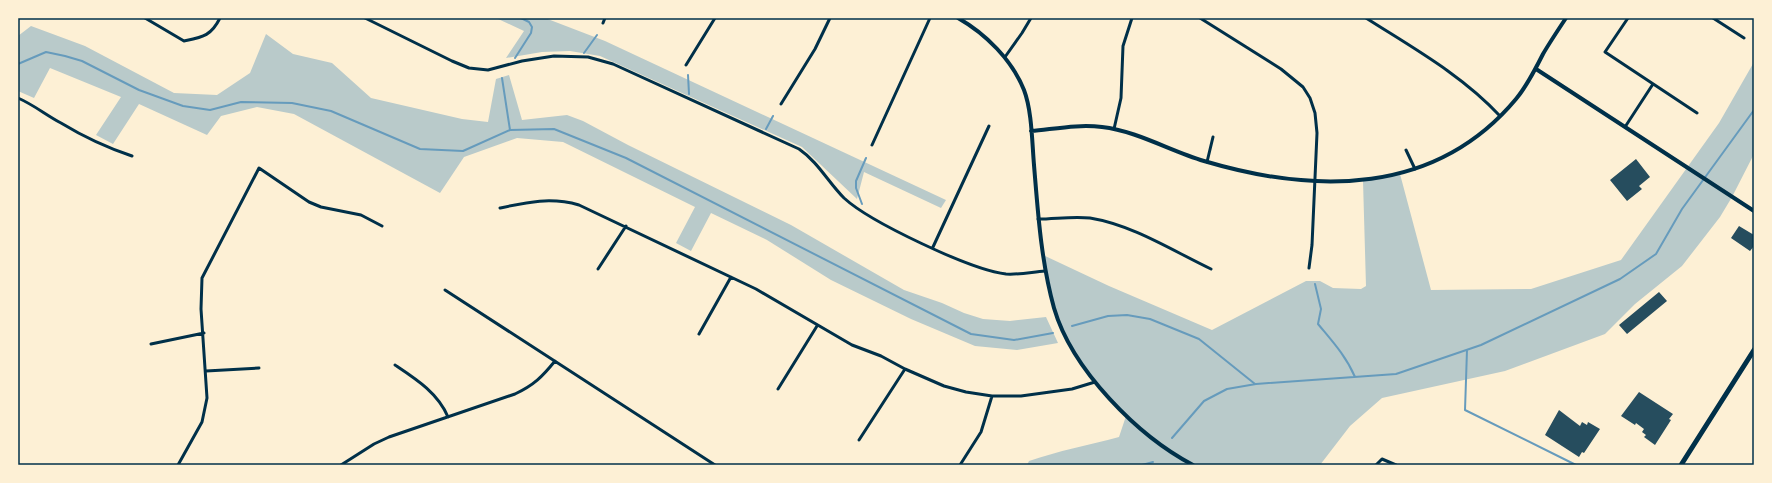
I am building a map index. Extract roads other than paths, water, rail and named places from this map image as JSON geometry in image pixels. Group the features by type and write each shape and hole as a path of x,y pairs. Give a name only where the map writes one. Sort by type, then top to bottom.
{"main road":[{"path":"1681,465 1754,350"}],"street":[{"path":"145,18 184,41 203,37 215,29 220,18"},
{"path":"365,18 469,68 488,70 522,61 554,56 588,57 623,68 799,149 812,160 844,198 893,228 933,248 986,270 1006,274 1045,271"},
{"path":"603,23 605,18"},
{"path":"686,65 715,18"},
{"path":"781,104 815,49 830,18"},
{"path":"872,146 930,18"},
{"path":"958,18 984,37 1005,57 1025,92 1031,131 1038,219 1045,271 1054,310 1074,350 1095,382 1132,422 1165,449 1193,465"},
{"path":"1005,57 1022,34 1031,18"},
{"path":"1114,130 1121,98 1123,46 1132,18"},
{"path":"1200,18 1281,69 1303,87 1313,106 1316,122 1309,268"},
{"path":"1366,18 1454,74 1481,96 1500,116"},
{"path":"1031,131 1088,126 1114,130 1207,162 1252,174 1314,181 1366,181 1394,176 1445,156 1466,144 1500,116 1517,98 1566,18"},
{"path":"1628,18 1605,52 1697,113"},
{"path":"1713,18 1744,38"},
{"path":"1536,69 1754,211"},
{"path":"1624,127 1653,84"},
{"path":"18,98 34,104 71,129 115,151 132,156"},
{"path":"933,248 989,126"},
{"path":"1207,162 1213,137"},
{"path":"1406,150 1415,169"},
{"path":"178,465 202,422 207,398 201,292 202,278 258,168 309,202 321,207 361,215 382,226"},
{"path":"500,208 544,200 564,201 579,205 756,288 817,326 852,345 881,356 905,369 944,386 966,392 992,396 1045,395 1072,390 1095,382"},
{"path":"1038,219 1077,218 1105,221 1146,237 1211,269"},
{"path":"598,269 626,226"},
{"path":"699,334 731,277"},
{"path":"445,290 715,465"},
{"path":"778,389 817,326"},
{"path":"152,344 204,333"},
{"path":"341,465 374,444 515,394 530,387 541,378 555,361"},
{"path":"395,365 432,392 444,406 448,417"},
{"path":"206,371 259,368"},
{"path":"859,440 905,369"},
{"path":"960,465 981,432 992,396"},
{"path":"1376,465 1382,459 1396,465"}],"waterway":[{"path":"515,58 531,33 532,27 529,22 521,18"},
{"path":"584,53 597,35"},
{"path":"18,64 46,52 65,56 82,61 139,90 183,106 210,110 241,102 292,103 331,111 420,149 463,151 510,130 554,129 626,158 971,334 1014,340 1053,333"},
{"path":"688,75 689,94"},
{"path":"502,78 510,130"},
{"path":"1172,438 1204,401 1227,389 1256,384 1396,374 1481,345 1620,279 1656,254 1682,209 1754,110"},
{"path":"766,129 773,116"},
{"path":"862,204 856,188 856,181 866,158"},
{"path":"1315,284 1321,309 1318,324 1343,355 1355,377"},
{"path":"1072,326 1108,316 1127,315 1150,319 1199,339 1255,384"},
{"path":"1467,350 1465,410 1576,465"},
{"path":"1142,465 1153,462"}]}
